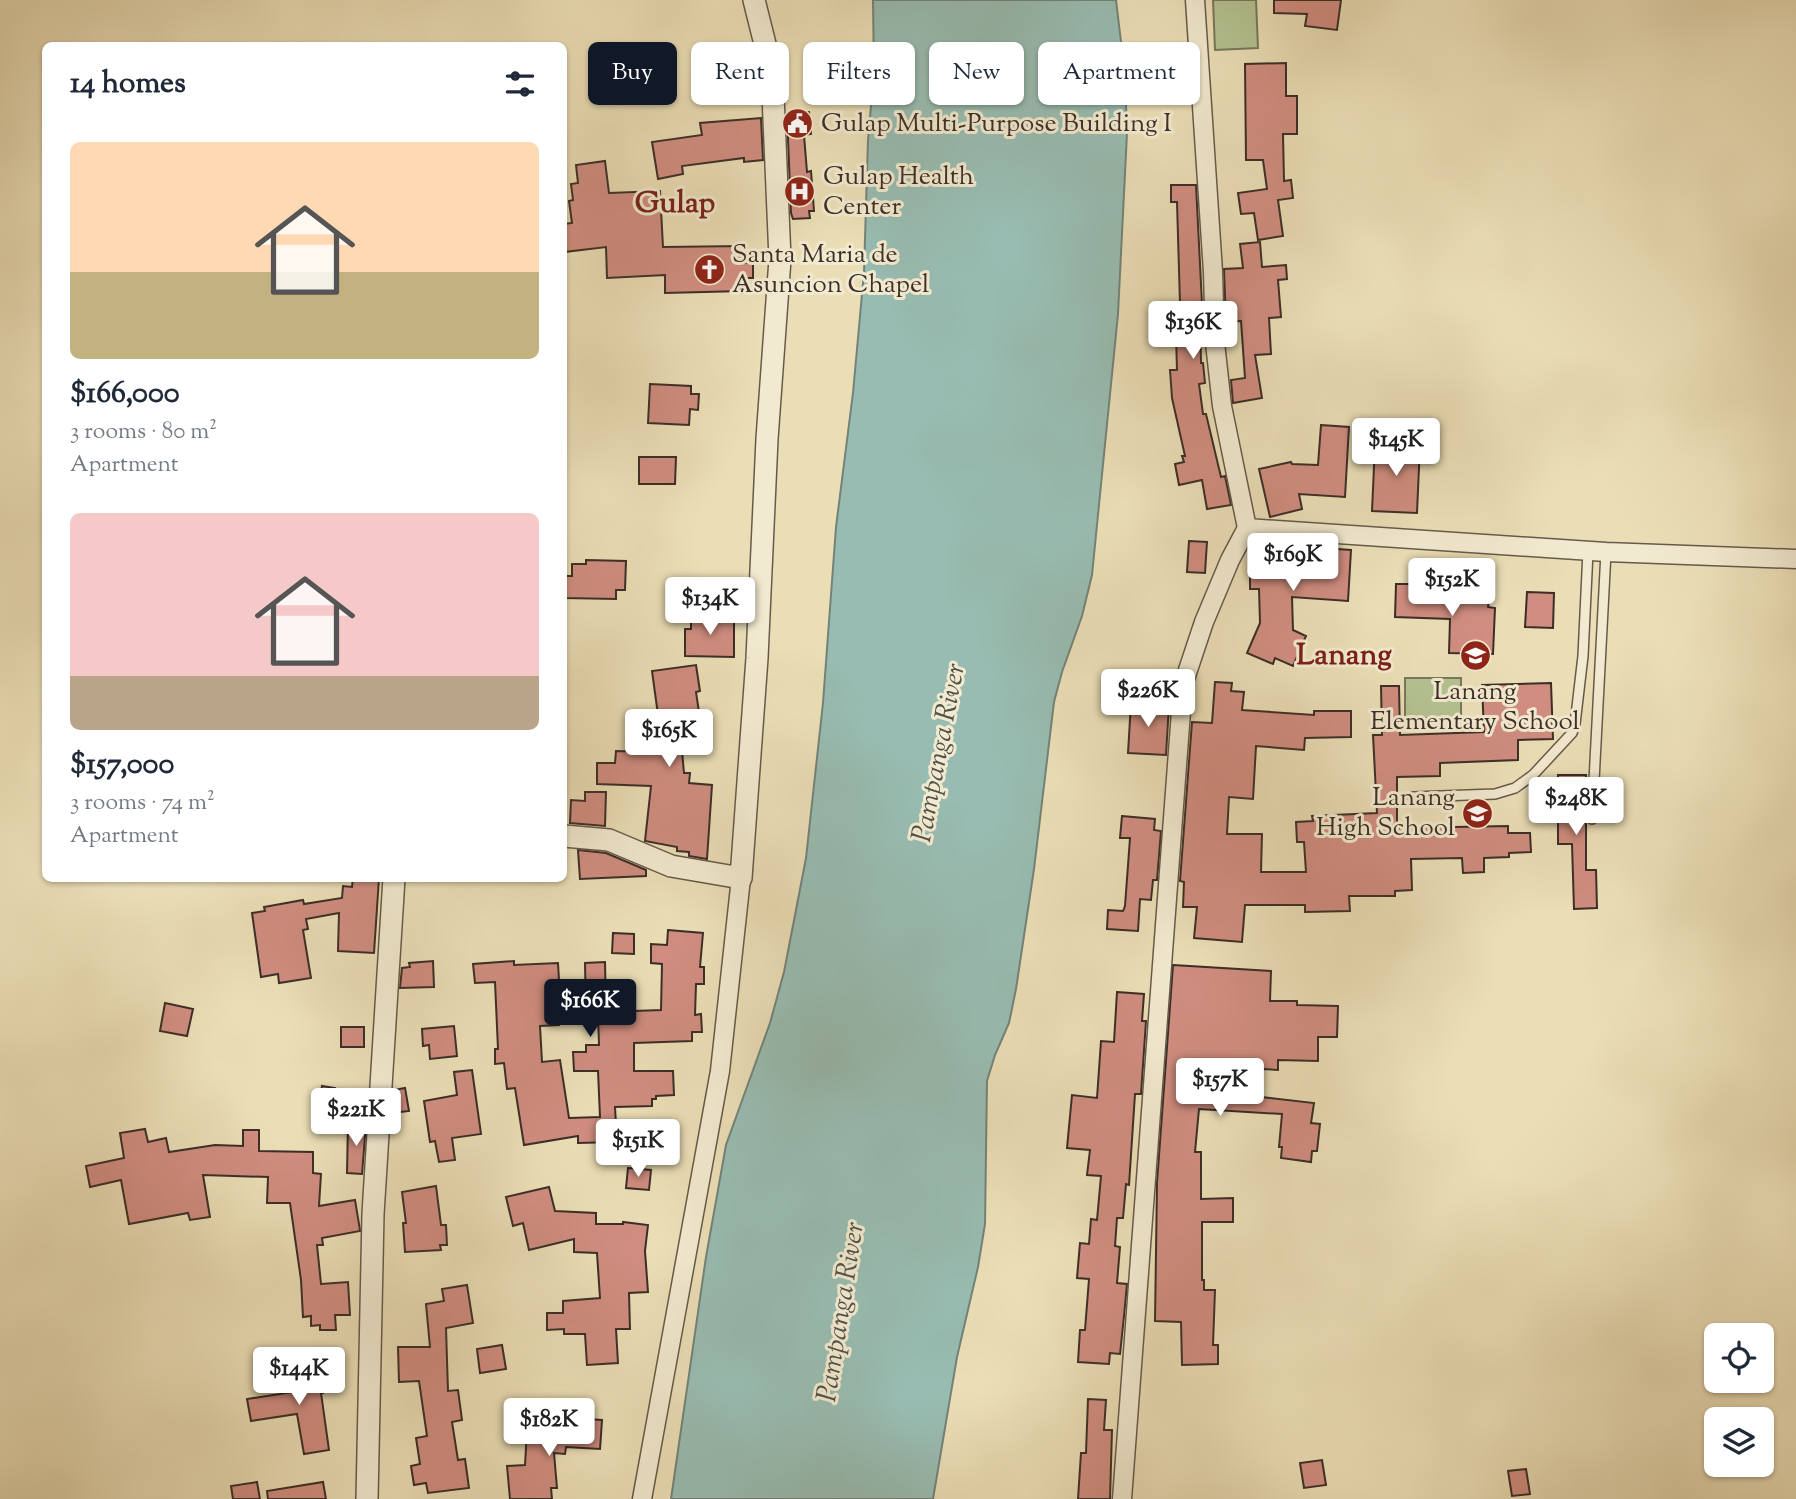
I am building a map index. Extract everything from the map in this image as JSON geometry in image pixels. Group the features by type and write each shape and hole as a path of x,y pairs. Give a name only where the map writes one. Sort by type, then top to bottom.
{"street":[{"path":"642,1499 720,1071 741,878 757,658 767,439 780,259 772,72 754,0"},
{"path":"1122,1499 1183,685 1203,622 1247,528 1222,406 1216,356 1195,0"},
{"path":"1247,528 1597,551 1796,559"},
{"path":"567,835 609,840 671,866 741,878"},
{"path":"367,1499 373,1214 394,882"}],"lane":[{"path":"1413,797 1494,794 1515,788 1533,775 1572,733 1597,551"},
{"path":"1592,819 1597,551"}],"green space":[{"path":"1213,0 1256,0 1258,48 1215,50"},
{"path":"1405,678 1461,678 1461,718 1405,718"}],"water":[{"name":"Pampanga River","path":"873,0 1116,0 1121,42 1038,42 1038,105 1126,105 1118,314 1092,575 1082,616 1054,702 1016,989 1009,1023 987,1081 985,1224 957,1357 933,1499 671,1499 706,1257 726,1145 770,1023 784,972 806,858 823,703 836,527 853,393 864,272 871,105 915,105 915,42 874,42"}],"building":[{"path":"1274,0 1341,0 1337,30 1305,26 1307,14 1274,13"},
{"path":"1286,63 1286,96 1297,96 1297,134 1283,134 1284,181 1291,180 1293,198 1278,200 1283,236 1258,240 1254,213 1241,214 1238,193 1267,189 1263,160 1246,160 1245,64"},
{"path":"809,112 811,134 804,135 807,172 811,171 814,211 809,211 810,218 793,219 787,114"},
{"path":"761,118 763,160 744,162 744,158 682,166 683,174 658,179 652,142 702,135 700,123"},
{"path":"605,161 609,193 660,191 663,247 742,246 742,263 753,262 753,278 742,278 743,291 665,293 665,275 607,278 606,247 567,252 567,224 572,223 569,201 573,200 571,184 578,183 576,165"},
{"path":"1171,185 1196,185 1203,324 1200,324 1201,363 1205,383 1199,384 1203,414 1206,414 1221,477 1225,476 1231,505 1207,509 1202,480 1179,485 1175,464 1184,462 1182,456 1185,456 1172,398 1170,370 1177,370 1176,335 1179,335 1180,304 1177,202 1171,202"},
{"path":"1260,242 1262,267 1286,265 1287,279 1278,280 1281,317 1269,318 1271,354 1255,355 1262,398 1233,403 1231,380 1245,378 1241,321 1226,322 1224,269 1243,268 1240,244"},
{"path":"650,384 691,386 691,394 699,394 698,410 690,409 689,425 648,423"},
{"path":"1321,425 1349,427 1345,497 1299,494 1302,509 1270,517 1259,469 1291,462 1318,465"},
{"path":"1375,444 1420,445 1417,513 1372,511"},
{"path":"639,457 676,457 675,484 639,484"},
{"path":"1189,541 1207,542 1205,573 1187,572"},
{"path":"1309,547 1351,550 1348,601 1292,597 1293,630 1306,636 1293,666 1275,658 1273,664 1247,653 1260,623 1259,589 1250,589 1250,548"},
{"path":"586,560 626,561 625,590 616,590 616,599 567,598 567,576 572,576 572,564 586,564"},
{"path":"1396,584 1419,584 1419,596 1489,600 1488,607 1495,608 1493,654 1449,653 1450,619 1395,617"},
{"path":"1527,592 1554,593 1553,628 1525,627"},
{"path":"691,617 734,617 734,657 685,656 685,629 691,629"},
{"path":"696,665 700,691 696,692 699,712 692,713 694,728 680,729 684,773 690,773 689,783 712,785 707,859 689,856 689,852 677,851 677,847 645,841 651,786 597,784 597,763 615,763 616,751 651,752 650,745 662,744 652,671"},
{"path":"1215,682 1232,683 1231,691 1244,692 1242,710 1314,715 1314,711 1351,711 1351,737 1305,738 1304,750 1256,746 1253,799 1229,797 1227,834 1262,834 1261,872 1306,872 1304,842 1297,842 1296,822 1313,821 1312,816 1377,813 1373,735 1382,735 1381,686 1399,686 1400,735 1484,732 1482,685 1551,683 1553,739 1518,740 1518,760 1440,763 1440,776 1397,777 1397,828 1508,826 1508,833 1530,833 1531,852 1509,853 1509,857 1484,858 1484,872 1463,873 1462,858 1411,859 1412,890 1395,891 1395,896 1349,896 1350,911 1305,912 1305,905 1245,905 1242,942 1194,938 1197,907 1183,907 1184,882 1180,881 1192,722 1212,723"},
{"path":"1131,703 1169,705 1166,755 1128,753"},
{"path":"1558,775 1586,775 1586,870 1596,870 1597,908 1574,909 1572,844 1558,844"},
{"path":"585,792 606,792 605,826 570,823 571,800 585,801"},
{"path":"1122,816 1155,819 1154,830 1161,831 1157,880 1153,880 1151,900 1140,899 1138,931 1107,929 1108,910 1123,911 1125,906 1130,838 1120,838"},
{"path":"578,850 606,853 646,870 646,876 580,879"},
{"path":"353,882 379,882 374,953 338,951 339,913 306,919 308,929 303,930 311,978 279,983 278,974 261,977 252,913 265,911 264,907 303,900 304,904 342,898 343,886 352,887"},
{"path":"668,930 703,933 700,967 704,967 704,984 696,984 695,1015 701,1014 702,1032 692,1032 692,1041 634,1043 634,1071 673,1071 674,1095 656,1096 656,1099 652,1099 652,1106 615,1107 617,1142 578,1143 578,1136 524,1145 515,1088 507,1089 504,1063 495,1064 495,1049 498,1049 495,982 475,983 473,964 514,961 514,965 558,963 561,1015 559,1025 540,1026 542,1062 560,1060 569,1118 600,1117 598,1071 574,1071 573,1052 586,1052 586,1045 599,1045 598,1015 586,1015 585,963 605,962 606,1012 661,1010 662,964 651,963 651,944 667,945"},
{"path":"613,933 634,934 634,954 612,953"},
{"path":"433,961 434,987 400,988 402,968 410,967 409,963"},
{"path":"1173,965 1271,971 1270,1001 1338,1006 1337,1037 1318,1037 1318,1061 1278,1060 1278,1070 1263,1069 1262,1097 1314,1103 1311,1123 1320,1124 1317,1151 1312,1151 1311,1162 1281,1158 1282,1147 1279,1147 1282,1114 1199,1109 1195,1152 1201,1152 1201,1199 1233,1198 1233,1222 1202,1222 1202,1280 1204,1290 1215,1290 1213,1345 1218,1345 1218,1364 1182,1365 1181,1322 1155,1321 1157,1183"},
{"path":"1117,992 1144,994 1142,1021 1146,1021 1141,1094 1135,1094 1129,1185 1126,1184 1123,1218 1117,1218 1115,1246 1120,1247 1117,1283 1127,1284 1120,1354 1110,1353 1109,1364 1078,1362 1080,1330 1085,1330 1089,1279 1077,1278 1080,1243 1089,1244 1091,1219 1097,1220 1101,1176 1087,1175 1090,1150 1067,1148 1072,1095 1097,1098 1101,1041 1114,1042"},
{"path":"165,1003 193,1009 187,1036 160,1031"},
{"path":"454,1026 457,1056 430,1059 429,1045 423,1046 422,1029"},
{"path":"341,1027 364,1027 364,1047 341,1047"},
{"path":"472,1070 481,1134 452,1138 455,1160 439,1162 435,1141 430,1142 424,1101 457,1095 454,1072"},
{"path":"322,1086 335,1088 333,1107 319,1105"},
{"path":"405,1088 409,1111 392,1113 394,1090"},
{"path":"348,1123 366,1124 362,1174 347,1173"},
{"path":"145,1129 148,1142 166,1138 169,1152 215,1145 243,1146 243,1130 259,1130 259,1151 313,1152 313,1173 321,1174 319,1206 355,1200 360,1230 322,1238 323,1245 317,1245 321,1284 348,1282 350,1315 335,1315 336,1330 320,1330 320,1325 311,1326 311,1316 303,1317 301,1280 290,1203 267,1203 268,1177 203,1175 210,1217 190,1220 188,1213 129,1224 121,1180 90,1187 86,1166 124,1158 120,1133"},
{"path":"628,1168 651,1170 649,1190 626,1188"},
{"path":"436,1186 441,1225 446,1225 447,1245 440,1245 441,1250 405,1252 403,1223 406,1223 402,1192"},
{"path":"549,1187 555,1211 596,1213 596,1224 623,1222 648,1225 645,1251 648,1292 629,1293 630,1329 616,1329 618,1363 587,1365 585,1334 564,1334 564,1329 547,1330 547,1313 563,1313 563,1301 600,1298 597,1253 574,1252 574,1239 529,1250 523,1223 513,1226 506,1197"},
{"path":"467,1285 473,1323 446,1328 448,1391 458,1390 462,1420 452,1422 458,1460 465,1459 469,1488 428,1493 426,1483 414,1485 411,1466 420,1464 416,1438 427,1436 419,1381 399,1382 398,1347 430,1347 426,1304 444,1301 442,1289"},
{"path":"502,1345 506,1369 480,1373 477,1349"},
{"path":"321,1364 321,1393 329,1450 304,1454 297,1414 251,1421 247,1399 293,1392 291,1366"},
{"path":"1088,1399 1106,1400 1104,1430 1112,1430 1110,1499 1078,1499 1081,1453 1086,1453"},
{"path":"568,1418 602,1420 600,1449 566,1447 565,1454 554,1453 557,1488 551,1488 552,1499 510,1499 507,1466 525,1465 527,1430 567,1432"},
{"path":"1322,1460 1326,1485 1304,1488 1300,1463"},
{"path":"1526,1469 1530,1494 1512,1496 1508,1471"},
{"path":"257,1482 260,1499 233,1499 231,1486"},
{"path":"323,1482 326,1499 268,1499 267,1491"}],"place":[{"name":"Gulap Multi-Purpose Building I","path":"798,124"},
{"name":"Gulap Health Center","path":"800,192"},
{"name":"Santa Maria de Asuncion Chapel","path":"709,270"},
{"name":"Lanang Elementary School","path":"1475,656"},
{"name":"Lanang High School","path":"1478,813"}],"district":[{"name":"Gulap","path":"675,204"},
{"name":"Lanang","path":"1344,656"}]}
